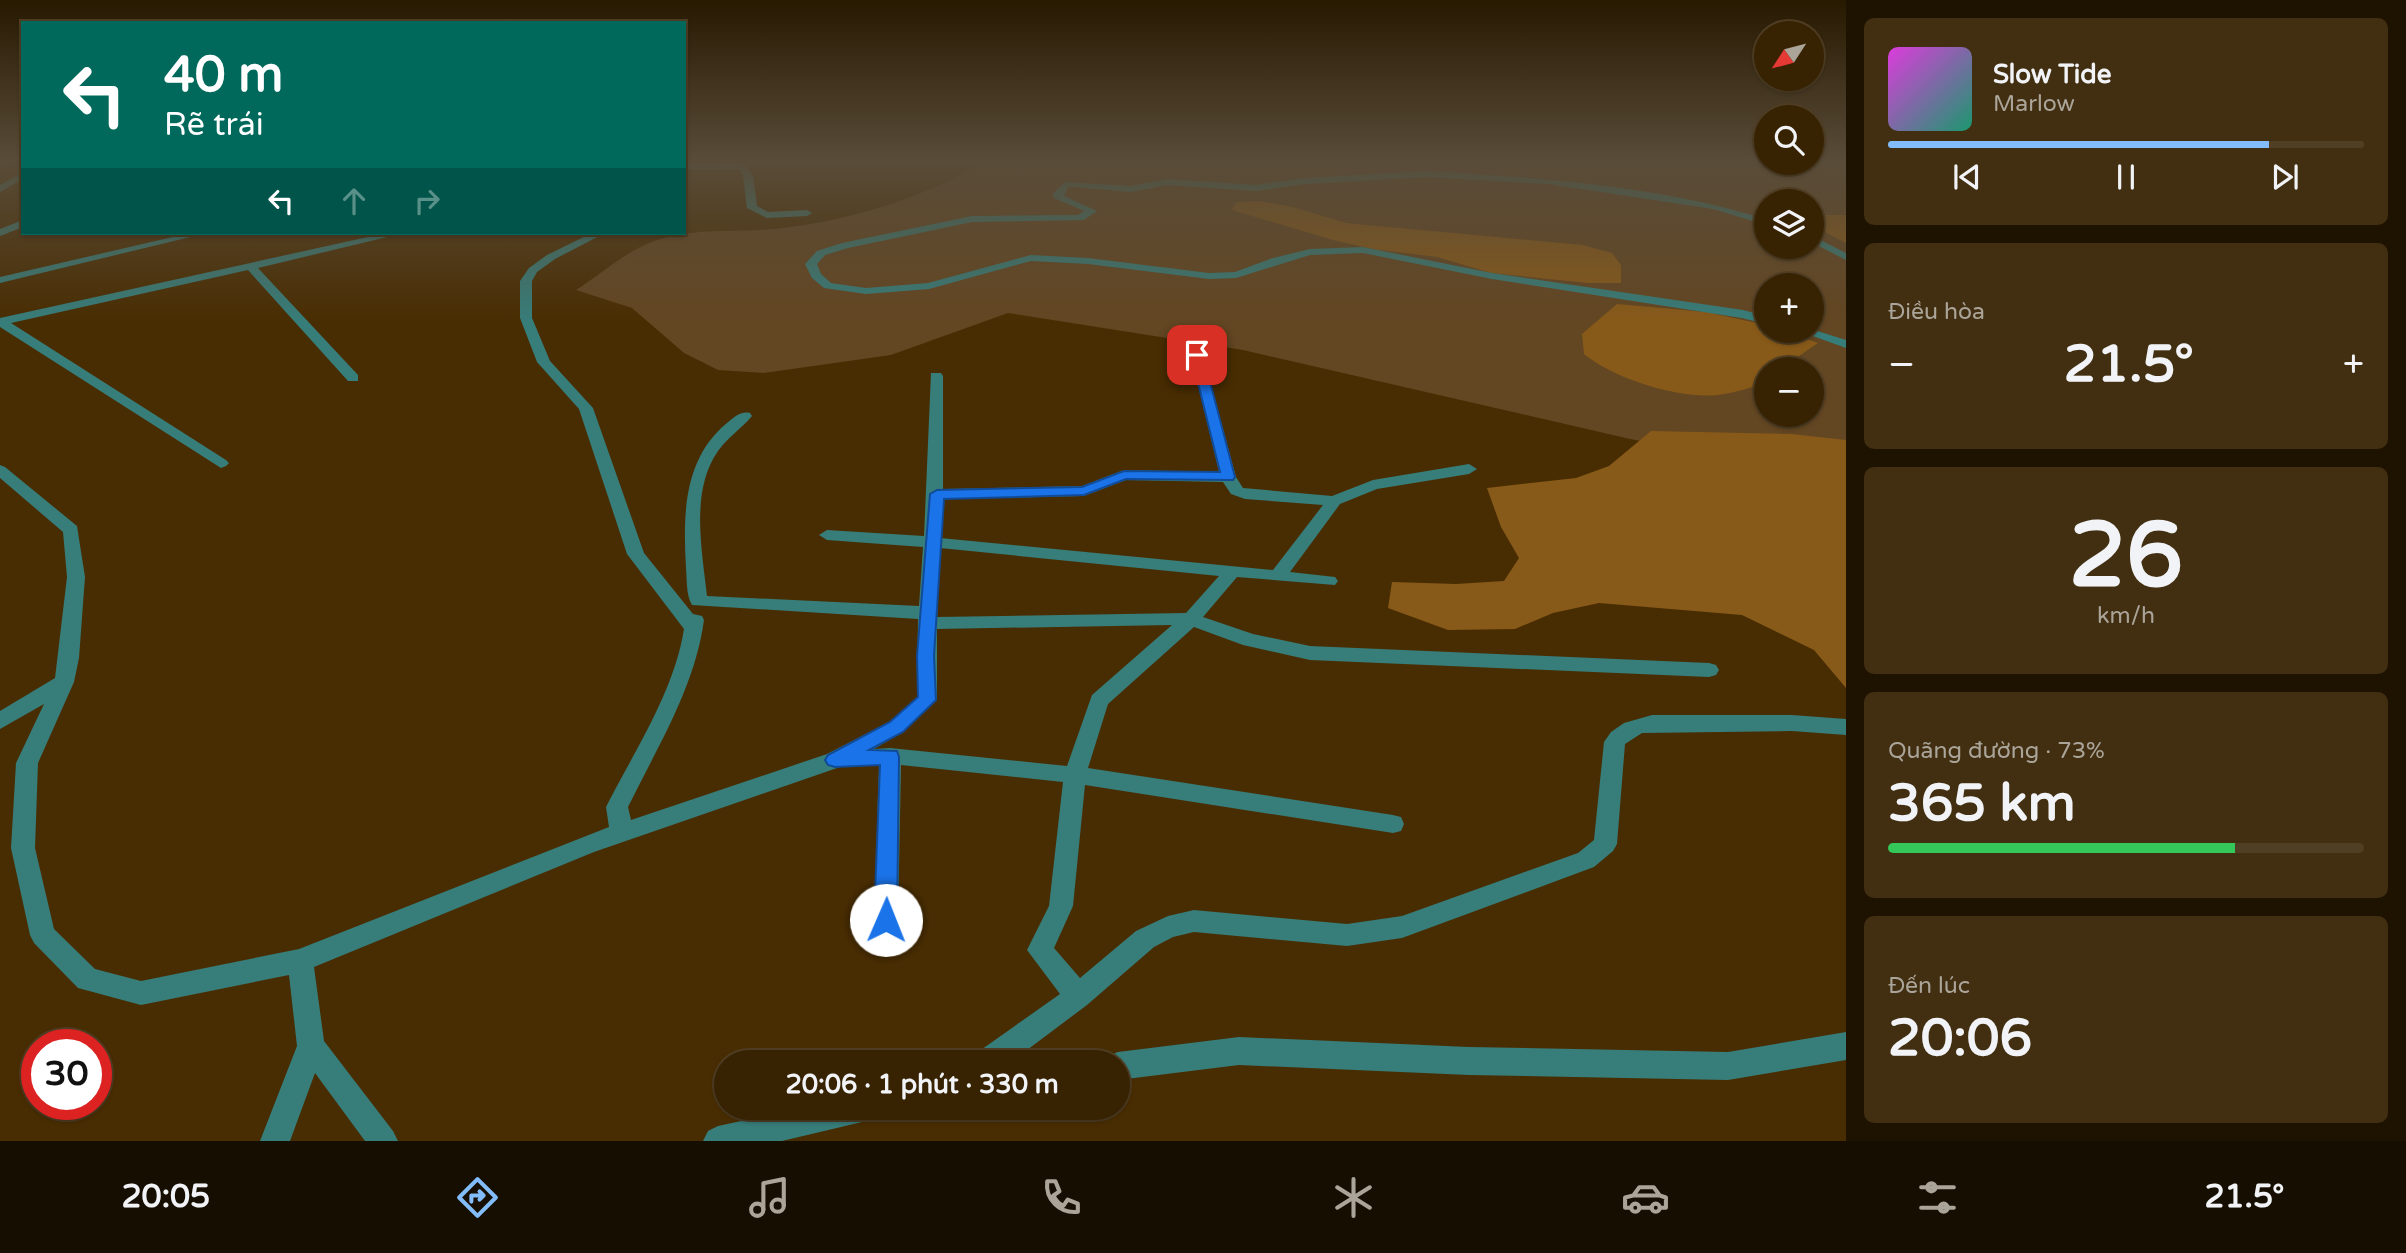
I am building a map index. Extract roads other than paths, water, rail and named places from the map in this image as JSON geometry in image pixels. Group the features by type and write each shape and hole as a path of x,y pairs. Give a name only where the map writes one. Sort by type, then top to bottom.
{"street":[{"path":"1084,215 1080,218 972,219 846,245 821,253 811,264 816,276 828,286 866,291 929,286 1031,258 1088,261 1223,276 1236,275 1277,260 1310,252 1363,250 1492,276 1754,317"},
{"path":"0,233 21,224"},
{"path":"0,279 193,235"},
{"path":"1,322 390,235"},
{"path":"596,235 551,257 533,270 526,281 526,318 544,362 586,408 636,554 694,628"},
{"path":"1824,245 1846,257"},
{"path":"250,266 353,378"},
{"path":"1,322 221,463"},
{"path":"1824,337 1846,344"},
{"path":"1197,355 1228,477 1237,491 1245,494 1320,499 1373,485 1469,469"},
{"path":"0,470 71,530 76,577 69,657 64,682 27,763 23,848 43,935 87,979 141,993 300,961 622,832 835,760 897,727 927,700 928,618 937,494 936,376"},
{"path":"622,832 617,807 681,680 690,654 698,601 691,507 698,476 727,428 745,416"},
{"path":"937,494 1084,491 1124,475 1228,477"},
{"path":"1278,576 1320,499"},
{"path":"827,535 932,542 1329,581"},
{"path":"1078,996 1040,950 1061,906 1075,775 1099,700 1191,619 1232,572"},
{"path":"698,601 928,618 1191,619 1269,646 1310,653 1709,670"},
{"path":"0,721 64,682"},
{"path":"1004,1050 1078,996 1145,939 1168,927 1194,921 1347,935 1372,933 1402,928 1586,860 1605,844 1615,742 1620,734 1634,727 1652,723 1792,723 1846,727"},
{"path":"835,760 890,757 1075,775 1393,824"},
{"path":"886,920 890,757"},
{"path":"275,1141 311,1046 300,961"},
{"path":"311,1046 383,1141"},
{"path":"1130,1065 1240,1051 1469,1061 1728,1066 1846,1046"},
{"path":"718,1141 810,1120"}]}
